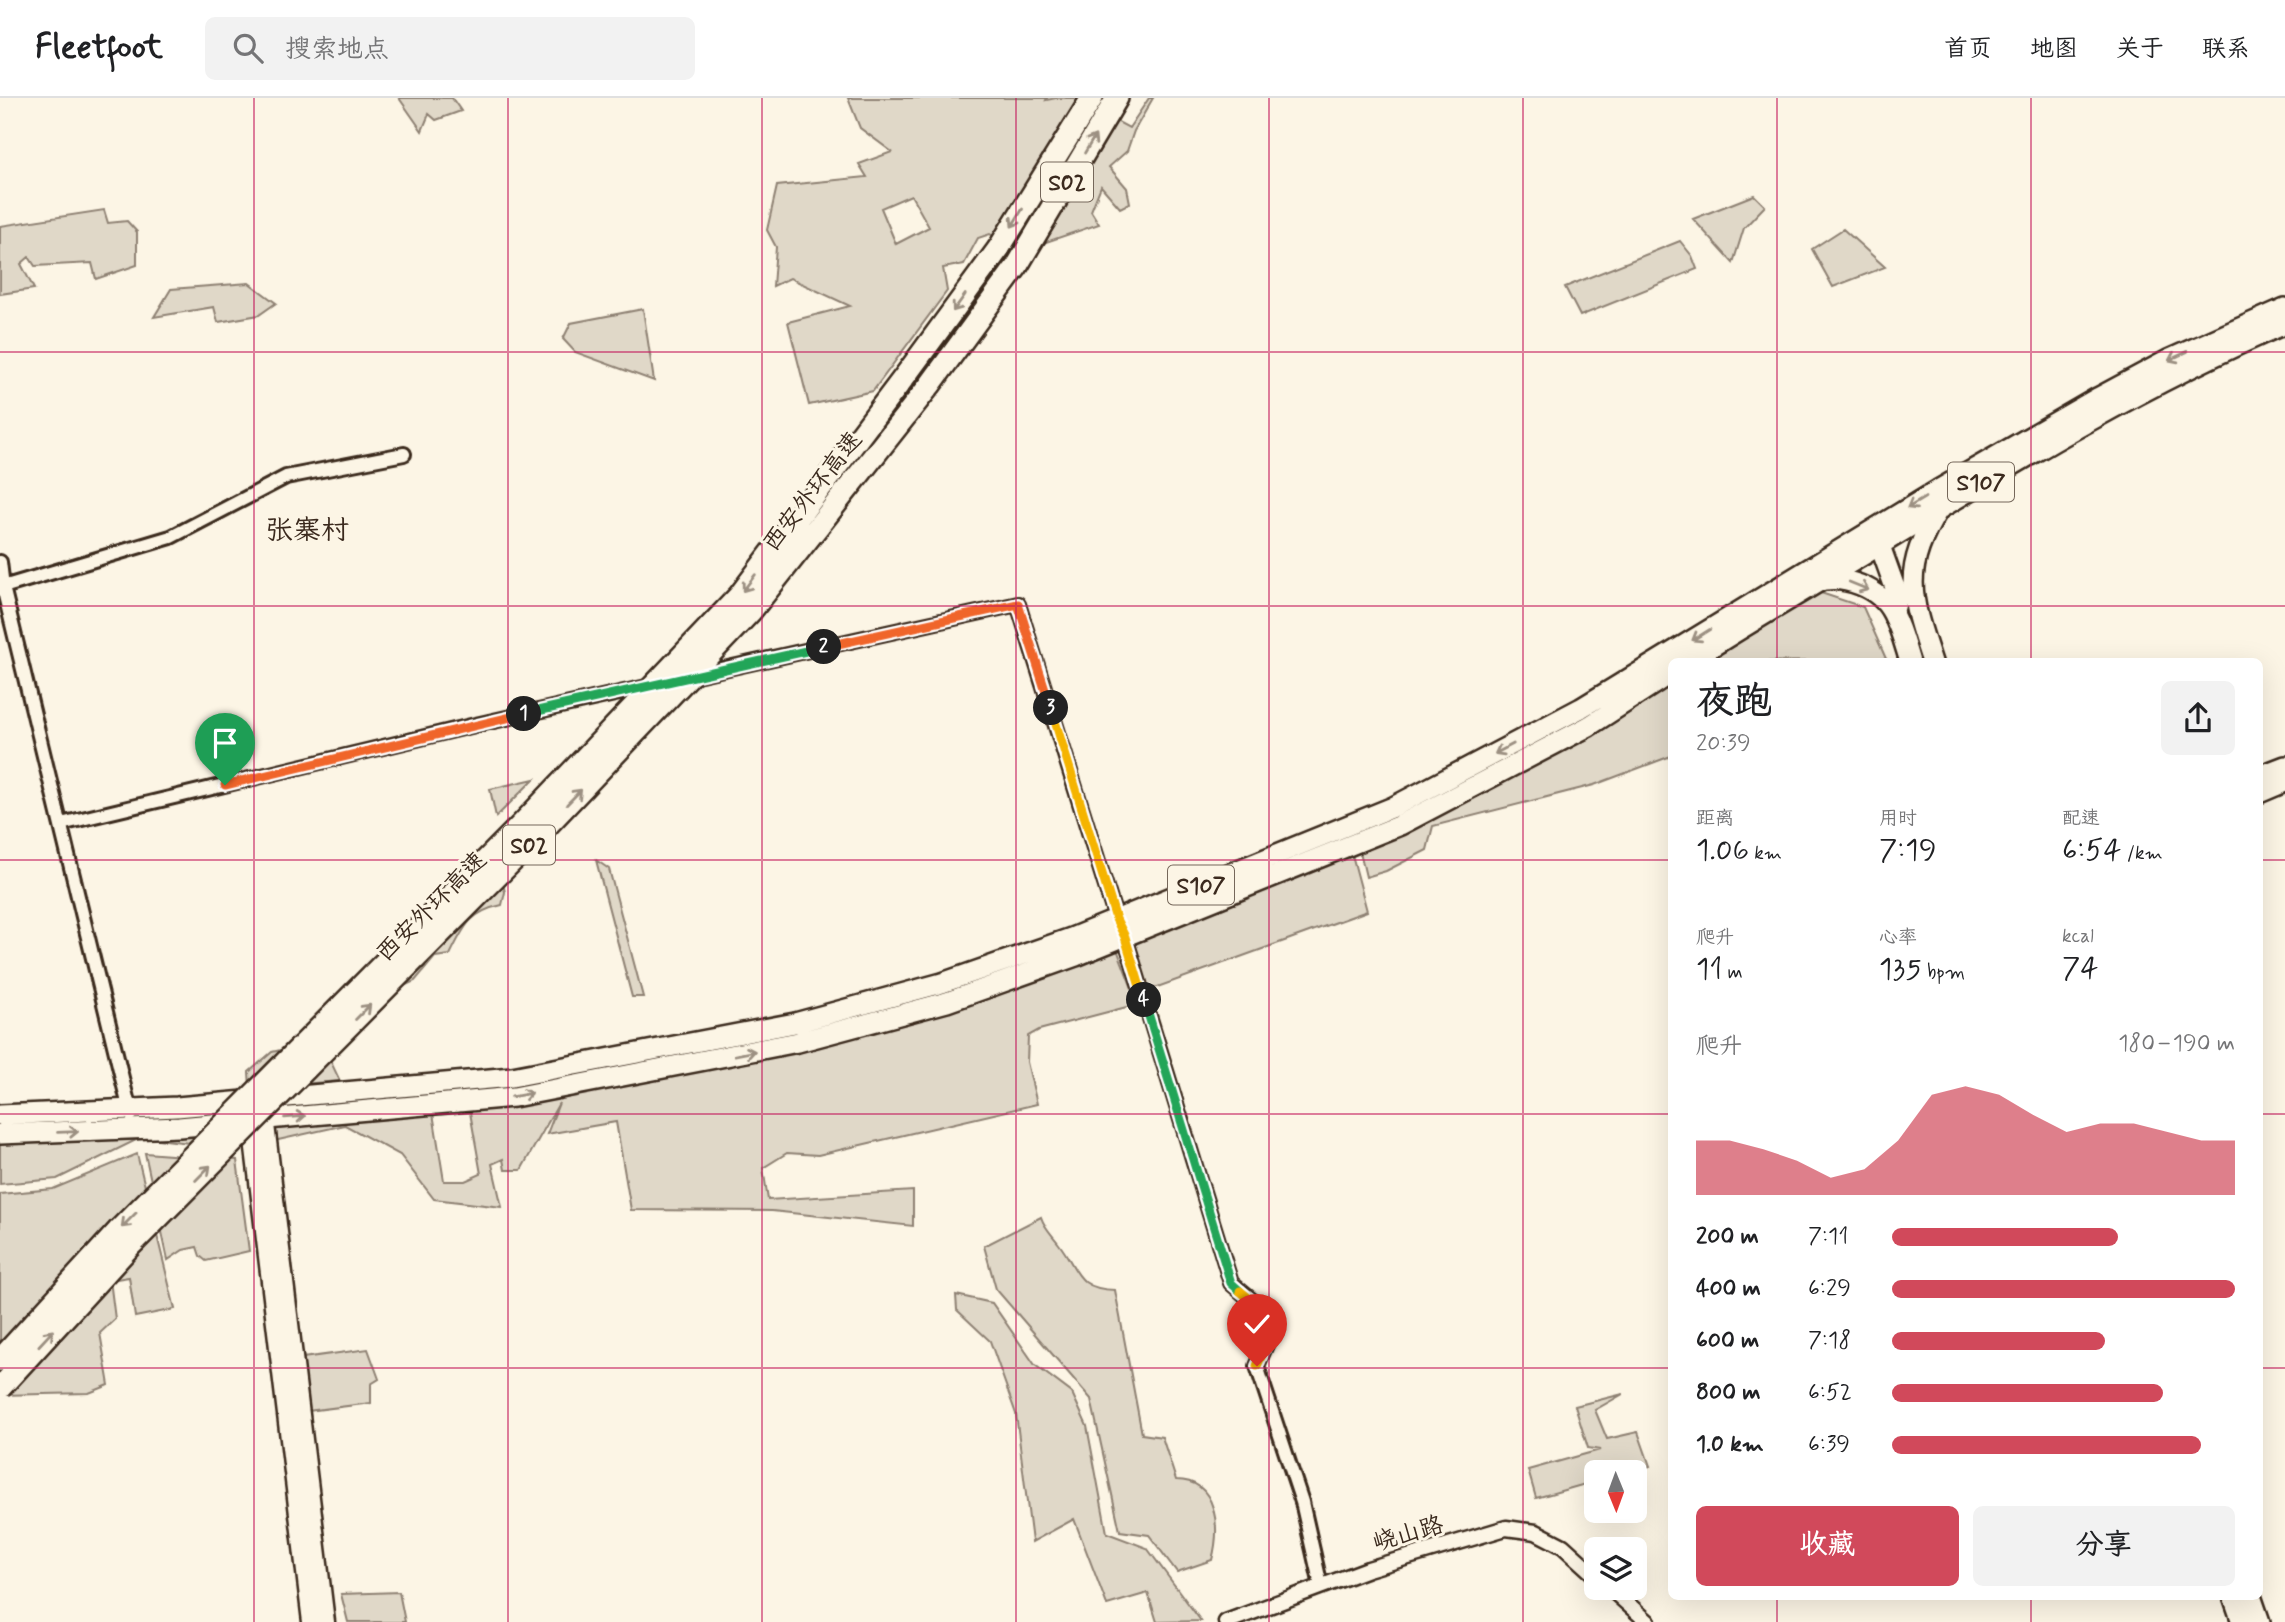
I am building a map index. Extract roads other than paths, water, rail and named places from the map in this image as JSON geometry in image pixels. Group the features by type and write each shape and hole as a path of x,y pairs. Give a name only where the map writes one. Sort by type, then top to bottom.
{"highway":[{"name":"西安外环高速","path":"0,1360 118,1231 522,824 738,596 999,248 1092,98"},
{"name":"西安外环高速","path":"0,1388 132,1244 537,836 751,611 930,386 1017,266 1117,98"}],"main road":[{"name":"S107","path":"1694,658 1816,582 1877,537 2013,446 2168,360 2285,308"},
{"name":"S107","path":"1120,928 1393,807 1581,708 1877,537 1940,507 2144,390 2285,324"},
{"path":"1909,658 1902,606 1912,583 1916,554 1940,507"},
{"path":"1877,537 1902,606 1930,658"},
{"path":"1816,582 1830,579 1859,585 1902,606"},
{"name":"S107","path":"0,1134 132,1119 257,1110 512,1077 795,1023 942,983 1120,928 1399,825 1589,726 1668,675"},
{"path":"2263,774 2285,766"},
{"path":"2263,791 2285,782"},
{"path":"257,1110 312,1622"},
{"path":"257,1110 325,1622"},
{"name":"S107","path":"0,1115 132,1119"},
{"path":"2234,1600 2242,1622"},
{"path":"2252,1600 2260,1622"}],"street":[{"path":"3,587 171,537 286,477 404,454"},
{"path":"0,562 3,587 132,1119"},
{"path":"61,824 471,726 1018,604 1231,1283 1256,1304 1270,1336 1257,1366 1302,1502 1321,1586"},
{"name":"峣山路","path":"1226,1622 1368,1569 1506,1528 1536,1532 1563,1546 1584,1565"},
{"path":"1623,1600 1648,1622"}],"district":[{"name":"张寨村","path":"307,529"}]}
